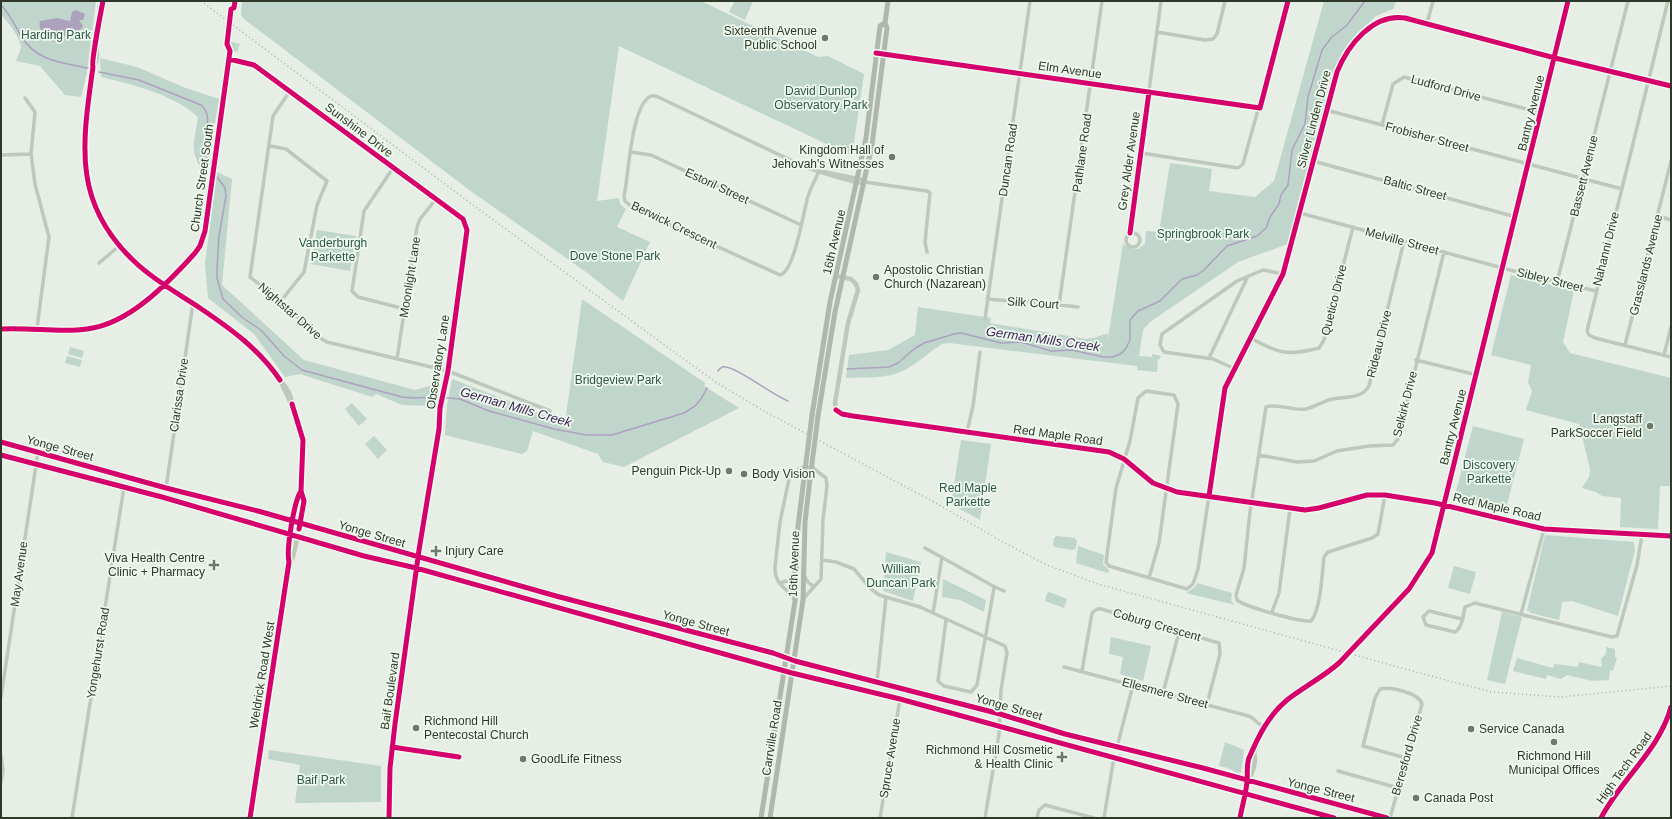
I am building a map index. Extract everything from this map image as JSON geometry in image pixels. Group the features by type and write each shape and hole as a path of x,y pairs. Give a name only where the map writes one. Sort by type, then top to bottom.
{"main road":[{"name":"16th Avenue","path":"784,671 796,601 798,526 818,416 828,349 865,182 884,54 887,28 885,23 888,1"},
{"name":"16th Avenue","path":"795,661 803,600 807,479 812,415 828,312 868,124 880,26 885,23"},
{"name":"Yonge Street","path":"1,442 166,488 293,521 556,596 773,653 786,659 842,672 876,683 1000,714 1117,747 1204,768 1387,818"},
{"name":"Yonge Street","path":"1,455 124,487 364,556 416,568 784,671 900,699 1245,792 1319,816 1334,818"},
{"name":"Carrville Road","path":"770,818 795,661"},
{"name":"Carrville Road","path":"761,818 784,671"},
{"path":"774,737 782,738"},
{"path":"766,787 774,788"}],"street":[{"path":"103,1 95,65 93,67 84,132 85,166 89,185 97,209 119,246 137,264 247,341 271,367 280,380 287,398 292,404 303,440 301,491"},
{"path":"234,8 235,1"},
{"name":"Duncan Road","path":"985,319 1030,1"},
{"name":"Pathlane Road","path":"1059,305 1092,83 1102,1"},
{"name":"Grey Alder Avenue","path":"1130,234 1136,234 1140,237 1140,242 1135,247 1129,246 1126,242 1126,237 1130,234 1162,1"},
{"path":"1158,32 1205,40 1213,39 1217,34 1225,1"},
{"path":"1141,153 1241,167 1246,159 1288,1"},
{"path":"1427,23 1433,1"},
{"name":"Bantry Avenue","path":"1245,792 1248,781 1253,774 1256,758 1254,752 1264,727 1286,702 1328,673 1409,589 1426,565 1434,546 1504,268 1568,1"},
{"name":"Bassett Avenue","path":"1557,282 1628,1"},
{"name":"Nahanni Drive","path":"1668,1 1587,331 1589,335 1594,338 1671,357"},
{"name":"Silver Linden Drive","path":"1149,578 1185,589 1191,588 1193,584 1198,568 1221,404 1225,388 1283,274 1337,72 1343,57 1352,45 1379,21 1397,16 1555,58 1610,70 1671,86"},
{"name":"Church Street South","path":"1,329 37,328 86,330 103,326 125,317 164,284 184,265 200,246 205,231 230,51"},
{"name":"Elm Avenue","path":"876,53 1260,108"},
{"name":"Sunshine Drive","path":"229,59 254,65 463,219 468,230"},
{"name":"Ludford Drive","path":"1382,125 1393,84 1404,77 1542,113"},
{"name":"Nightstar Drive","path":"290,91 273,116 270,146 250,277 281,301 319,338 397,360 448,371 550,411"},
{"name":"Berwick Crescent","path":"819,171 808,195 801,225 787,271 780,275 628,205 624,196 635,123 644,102 651,96 656,96 805,167 819,171 830,176 927,191 930,193 926,242 927,252"},
{"path":"25,98 35,112 31,154 35,184 48,237 37,328"},
{"name":"Frobisher Street","path":"1326,110 1622,189"},
{"path":"270,146 286,149 327,181 317,205 304,272 281,301"},
{"name":"Estoril Street","path":"631,152 651,155 801,225"},
{"path":"1,155 31,154"},
{"name":"Baltic Street","path":"1313,161 1516,216"},
{"name":"Grasslands Avenue","path":"1625,345 1669,175 1671,161"},
{"path":"393,168 364,211 352,291 358,297 405,309"},
{"name":"Moonlight Lane","path":"397,360 417,227 420,219 436,199"},
{"name":"Melville Street","path":"1300,213 1504,268"},
{"path":"1658,216 1671,220"},
{"name":"Quetico Drive","path":"1251,338 1267,347 1296,354 1319,348 1324,340 1353,227"},
{"name":"Observatory Lane","path":"416,568 440,429 441,404 448,371 468,230"},
{"name":"Rideau Drive","path":"1385,495 1378,534 1372,538 1328,552 1324,557 1314,617 1311,621 1272,612 1241,603 1237,600 1236,595 1244,568 1251,503 1266,407 1272,405 1294,409 1307,409 1329,400 1356,396 1365,392 1369,386 1404,241"},
{"path":"100,263 119,246"},
{"name":"Selkirk Drive","path":"1259,455 1296,462 1314,461 1337,451 1369,446 1393,445 1398,438 1416,360 1444,252"},
{"name":"Sibley Street","path":"1504,268 1596,291"},
{"path":"1235,369 1220,361 1209,358 1164,352 1160,345 1162,334 1231,285 1248,276 1266,269 1283,274"},
{"path":"836,276 843,277"},
{"path":"1209,358 1248,276"},
{"name":"16th Avenue","path":"836,410 836,396 846,337 858,290 852,279 843,277"},
{"name":"Silk Court","path":"987,299 1078,307"},
{"name":"Clarissa Drive","path":"166,488 193,303"},
{"path":"1664,355 1671,327"},
{"path":"967,432 973,406 980,352"},
{"path":"1416,360 1477,375"},
{"path":"1146,391 1174,396 1178,404 1166,488 1159,543 1149,578 1109,566 1106,562 1116,488 1130,442 1138,398 1146,391"},
{"name":"Red Maple Road","path":"836,410 842,414 1109,452 1124,459 1146,478 1177,492 1305,510 1319,508 1354,497 1385,495 1444,505 1544,529 1671,537"},
{"name":"May Avenue","path":"1,697 38,452"},
{"name":"16th Avenue","path":"796,601 774,576 787,484 791,475 804,467 817,470 826,478 827,482 823,520 821,579 813,586 803,600"},
{"name":"Yongehurst Road","path":"72,818 124,487"},
{"name":"Weldrick Road West","path":"250,818 289,562 287,556 290,534 297,497 301,491"},
{"name":"Weldrick Road West","path":"289,562 293,557 304,502 301,491"},
{"path":"1272,612 1279,593 1290,509"},
{"path":"1521,614 1544,529"},
{"path":"1462,619 1429,611 1423,617 1426,625 1455,632 1460,627 1462,619 1465,607 1475,603 1612,637 1617,636 1637,565 1642,535"},
{"path":"925,548 1004,591"},
{"path":"933,613 942,557"},
{"path":"822,560 847,565 854,569 873,592 933,613 1003,644 1007,650 1001,690 1000,726 985,818"},
{"name":"Baif Boulevard","path":"389,818 392,747 416,568"},
{"name":"16th Avenue","path":"779,583 787,581 797,569"},
{"path":"804,574 808,582 813,586"},
{"path":"946,620 938,677 940,684 965,692 974,691 977,685 993,597 993,586"},
{"path":"876,683 886,597"},
{"name":"Coburg Crescent","path":"1082,671 1090,620 1093,611 1097,609 1215,641 1220,646 1220,654 1206,704"},
{"path":"1163,693 1179,632"},
{"name":"Ellesmere Street","path":"1064,667 1251,717 1264,727"},
{"path":"1117,747 1133,685"},
{"name":"Beresford Drive","path":"1390,818 1422,704 1418,697 1402,691 1384,688 1379,691 1363,746 1406,758"},
{"name":"Spruce Avenue","path":"880,818 900,699"},
{"name":"High Tech Road","path":"1601,818 1624,783 1653,747 1671,707"},
{"path":"392,747 459,757"},
{"path":"1,755 3,770 1,782"},
{"path":"1104,818 1114,757"},
{"path":"1338,771 1398,788"},
{"path":"1240,818 1245,792"},
{"path":"1037,818 1039,810 1045,805 1094,818"}],"green space":[{"name":"Harding Park","path":"1,1 96,1 87,72 81,97 65,95 40,66 16,61 21,44 14,30 1,15"},
{"path":"242,1 701,1 818,57 828,56 864,74 852,156 619,46 597,201 619,198 620,204 626,209 617,227 650,242 623,301 586,272 472,192 244,19 241,15"},
{"path":"735,1 753,1 745,20 729,12"},
{"name":"Springbrook Park","path":"1324,1 1396,1 1393,9 1376,16 1348,44 1333,71 1288,244 1238,262 1150,322 1143,330 1139,356 1152,357 1152,354 1161,356 1160,359 1158,359 1157,372 1137,370 1137,366 949,343 942,344 913,365 896,374 875,377 846,378 849,355 888,350 915,335 918,307 991,318 990,323 1086,339 1108,333 1107,345 1123,244 1133,249 1138,249 1145,244 1146,231 1159,232 1170,163 1212,169 1209,191 1255,197 1274,181"},
{"path":"226,40 240,44 237,52 226,48"},
{"path":"100,58 137,67 183,87 219,99 206,174 196,159 194,153 194,140 198,117 177,102 152,91 101,77"},
{"path":"217,172 232,179 222,285 304,360 415,390 437,384 434,406 402,405 376,394 372,397 300,374 285,377 254,334 208,298 205,264"},
{"name":"Vanderburgh Parkette","path":"317,230 356,236 350,271 311,264"},
{"path":"1511,275 1574,291 1563,342 1570,353 1671,378 1671,486 1660,486 1658,529 1620,527 1621,498 1602,496 1596,492 1582,488 1589,477 1590,469 1579,424 1526,410 1532,391 1528,382 1531,365 1491,355"},
{"name":"Bridgeview Park","path":"582,299 705,383 704,386 739,408 624,467 603,462 598,454 533,431 527,451 522,454 445,435 447,405 452,379 565,423"},
{"path":"70,347 84,351 82,358 68,354"},
{"path":"67,356 82,360 80,367 65,363"},
{"path":"352,403 367,419 359,426 345,409"},
{"name":"Discovery Parkette","path":"1473,426 1524,439 1505,512 1454,499"},
{"path":"374,436 387,450 378,459 365,444"},
{"name":"Red Maple Parkette","path":"961,440 991,444 980,520 951,504"},
{"path":"1545,535 1634,542 1635,550 1618,616 1572,601 1562,602 1559,620 1531,613 1527,610"},
{"path":"1056,536 1075,538 1077,541 1076,548 1073,550 1055,547 1053,545 1054,538"},
{"path":"1078,546 1104,555 1103,564 1109,570 1108,573 1076,563"},
{"name":"William Duncan Park","path":"886,552 921,562 913,601 883,591"},
{"path":"1454,566 1476,572 1470,594 1448,588"},
{"path":"943,579 986,600 984,612 960,600 942,597"},
{"path":"1197,583 1232,593 1231,601 1235,605 1186,593 1195,587"},
{"path":"1049,592 1067,599 1064,608 1045,601 1047,593"},
{"path":"1502,612 1522,617 1505,684 1487,680"},
{"path":"1111,637 1151,646 1143,681 1120,674 1123,657 1109,654"},
{"path":"1606,647 1615,649 1615,657 1617,658 1613,671 1610,670 1609,680 1592,681 1567,675 1561,679 1547,675 1546,679 1513,671 1517,658 1553,668 1554,664 1578,667 1579,662 1601,667 1601,659 1606,654"},
{"path":"1225,742 1244,750 1241,772 1237,773 1228,768 1219,766"},
{"name":"Baif Park","path":"269,750 381,766 381,802 295,803 300,765 268,759"}],"shaded area":[{"path":"76,10 85,14 83,20 79,20 83,26 79,31 66,35 57,42 50,40 40,28 40,21 57,18 70,21 72,12"}],"waterway":[{"name":"German Mills Creek","path":"847,369 889,367 898,363 914,349 924,343 961,333 1001,343 1021,342 1051,351 1072,350 1103,357 1113,357 1122,353 1130,340 1130,320 1138,311 1160,301 1182,279 1197,275 1204,270 1227,246 1257,236 1266,228 1270,217 1279,204 1281,195 1288,185 1292,150 1305,124 1308,97 1322,50 1331,38 1347,25 1365,1"},
{"name":"German Mills Creek","path":"1,5 10,16 21,36 34,51 50,60 88,68"},
{"name":"German Mills Creek","path":"99,72 139,80 201,105 205,109 208,118 205,144 209,164"},
{"name":"German Mills Creek","path":"217,177 225,188 226,196 219,236 217,268 217,278 223,299 243,318 261,330 284,356 302,370 402,397 438,397 460,399 489,411 554,429 586,435 612,435 684,413 695,406 707,388"},
{"name":"German Mills Creek","path":"718,371 723,367 731,368 788,401"}],"railway":[{"path":"201,1 477,208 714,381 764,411 934,502 1001,541 1047,565 1098,584 1492,692 1561,697 1671,686"}],"cycle path":[{"path":"103,1 93,56 86,122 85,148 86,172 91,196 101,218 115,241 143,270 200,308 244,340 254,349 280,380"},
{"path":"1,329 77,330 103,326 132,311 146,301 184,265 200,246 205,231 230,51 227,44 231,9 234,8 235,1"},
{"path":"876,53 1260,108 1288,1"},
{"path":"1240,818 1247,779 1248,761 1264,727 1274,713 1287,700 1339,663 1409,589 1432,553 1568,1"},
{"path":"1209,496 1225,388 1283,274 1337,72 1348,51 1363,33 1382,21 1393,18 1405,18 1555,58 1671,86"},
{"path":"229,59 254,65 463,219 467,230 448,371 440,408 439,429 419,550 395,724 390,768 389,818"},
{"path":"1130,233 1149,92"},
{"path":"292,404 303,440 301,491 304,501 299,529"},
{"path":"836,410 842,414 853,416 1109,452 1124,459 1153,483 1177,492 1305,510 1319,508 1367,495 1385,495 1435,503 1544,529 1671,536"},
{"path":"1,442 166,488 258,511 556,596 773,653 795,661 1000,714 1065,734 1203,768 1387,818"},
{"path":"1,455 162,497 364,556 416,568 792,673 900,699 1334,818"},
{"path":"250,818 289,562 288,556 291,526 298,496 301,491"},
{"path":"1601,818 1609,804 1658,737 1671,707"},
{"path":"392,747 459,757"}],"place":[{"name":"Sixteenth Avenue Public School","path":"825,38"},
{"name":"Kingdom Hall of Jehovah's Witnesses","path":"892,157"},
{"name":"Apostolic Christian Church (Nazarean)","path":"876,277"},
{"name":"Langstaff ParkSoccer Field","path":"1650,426"},
{"name":"Penguin Pick-Up","path":"729,471"},
{"name":"Body Vision","path":"744,474"},
{"name":"Injury Care","path":"436,551"},
{"name":"Viva Health Centre Clinic + Pharmacy","path":"214,565"},
{"name":"Richmond Hill Pentecostal Church","path":"416,728"},
{"name":"Service Canada","path":"1471,729"},
{"name":"Richmond Hill Municipal Offices","path":"1554,742"},
{"name":"Richmond Hill Cosmetic & Health Clinic","path":"1062,757"},
{"name":"GoodLife Fitness","path":"523,759"},
{"name":"Canada Post","path":"1416,798"}],"park label":[{"name":"David Dunlop Observatory Park","path":"821,98"},
{"name":"Dove Stone Park","path":"615,256"}]}
